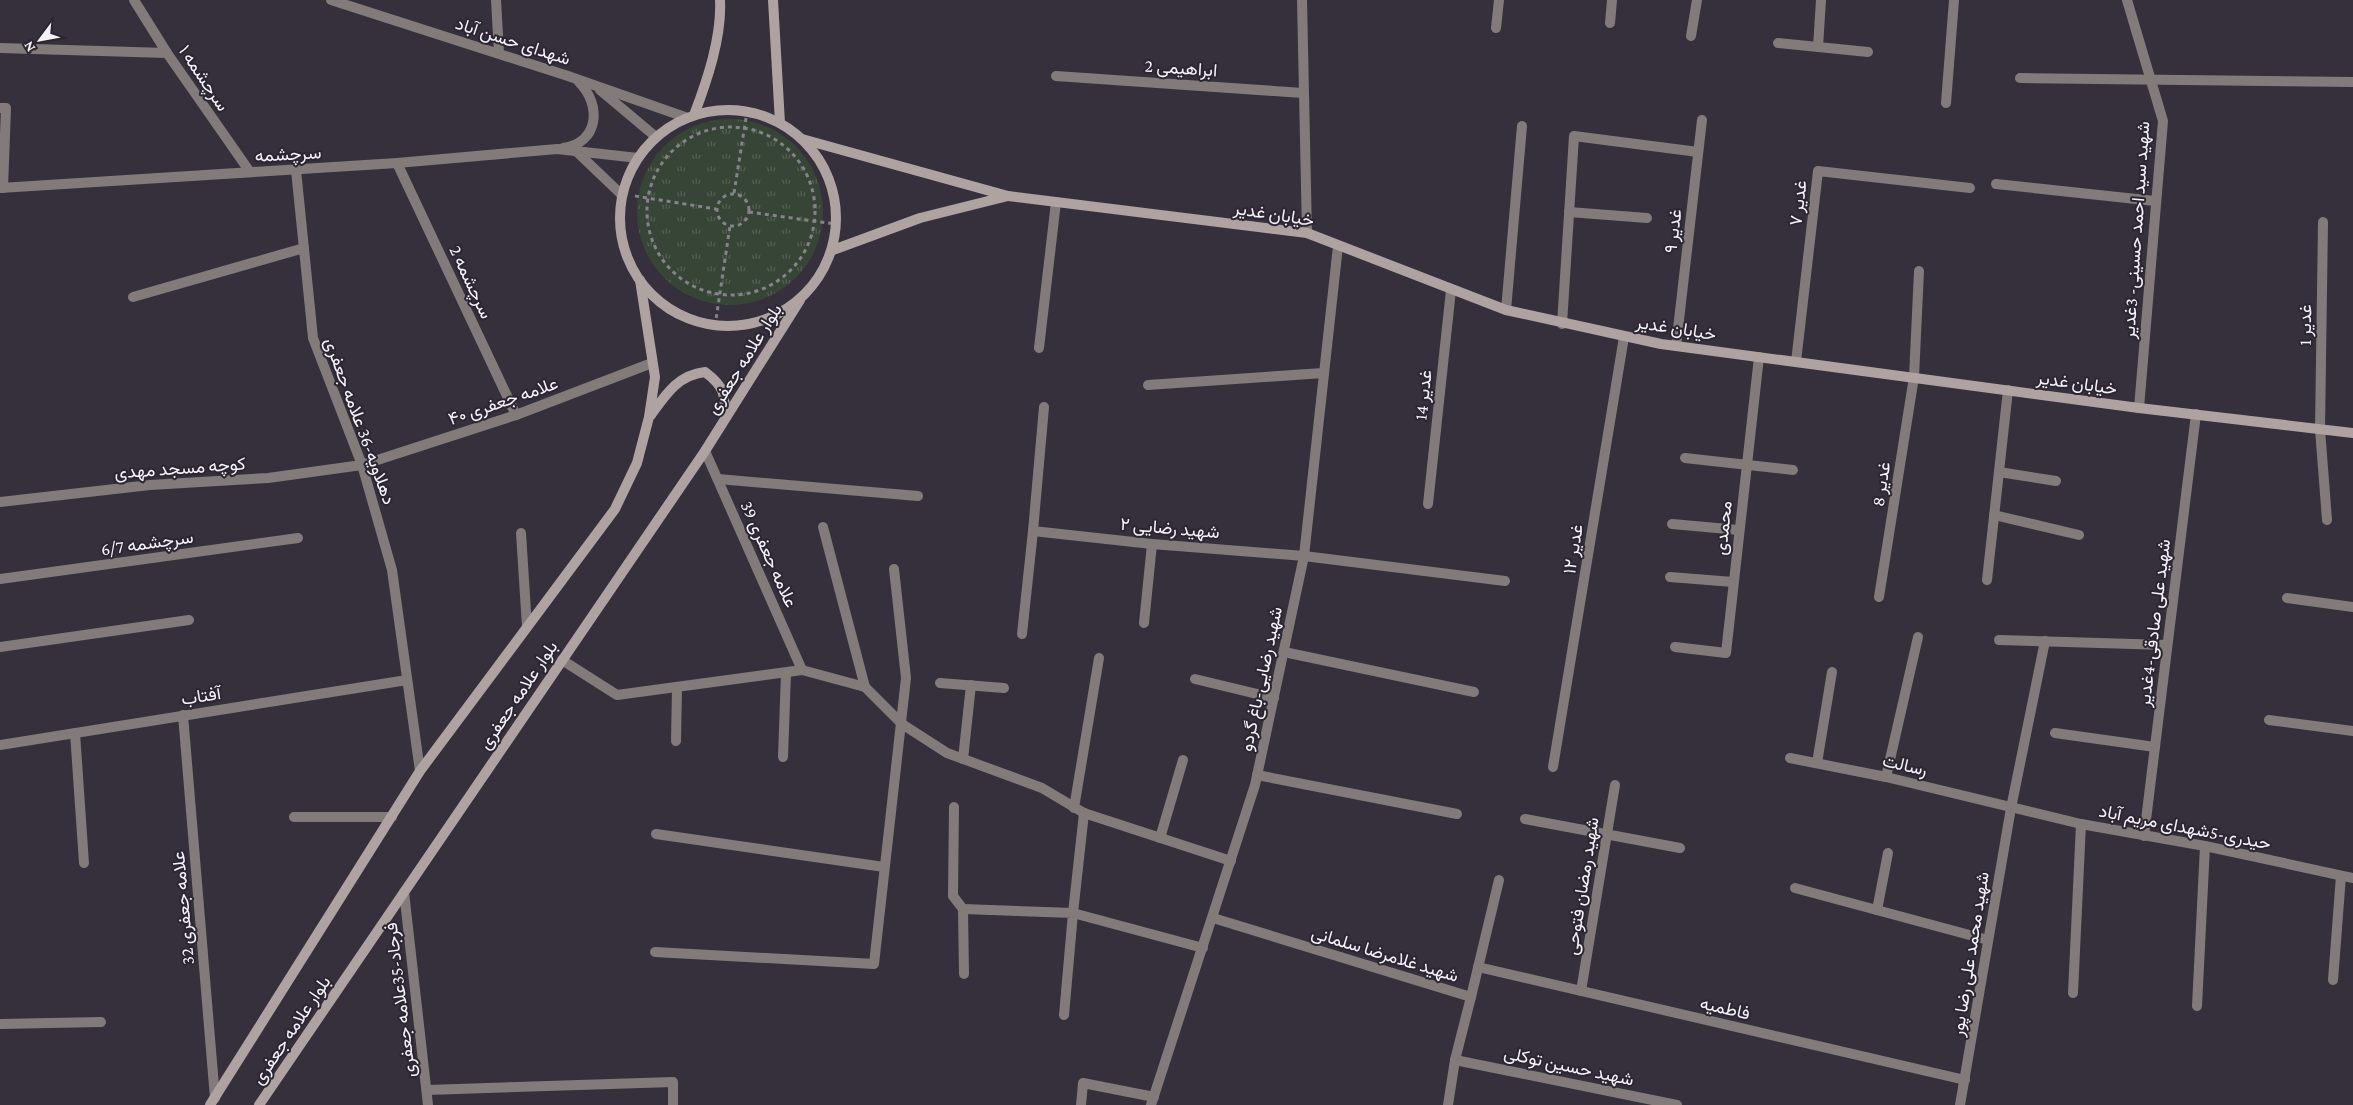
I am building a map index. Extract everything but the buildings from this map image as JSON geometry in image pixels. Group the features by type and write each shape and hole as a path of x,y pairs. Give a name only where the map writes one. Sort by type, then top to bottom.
{"main road":[{"path":"689,116 708,76 721,12 720,0"},
{"path":"773,0 780,123"},
{"path":"723,110 747,112 780,123 802,139 826,171 837,210 833,250 820,278 800,300 761,322 716,326 673,311 640,280 626,254 620,225 622,195 638,158 656,137 689,116 723,110"},
{"path":"802,139 1008,196"},
{"path":"833,250 920,218 1008,196"},
{"name":"خیابان غدیر","path":"1008,196 1307,233 1506,310 1624,337 1676,346 2139,408 2353,433"},
{"name":"بلوار علامه جعفری","path":"213,1102 420,771 615,508 637,464 649,417 655,377 640,280"},
{"name":"بلوار علامه جعفری","path":"260,1105 706,451 800,300"},
{"path":"649,417 672,386 691,373 705,372 717,380 725,393 726,419"}],"street":[{"name":"سرچشمه ۱","path":"134,0 167,52 250,172"},
{"name":"شهدای حسن آباد","path":"331,0 689,116"},
{"path":"496,0 499,53"},
{"path":"1302,0 1307,233"},
{"path":"1496,28 1499,0"},
{"path":"1610,23 1612,0"},
{"path":"1692,36 1696,0"},
{"path":"1818,47 1821,0"},
{"path":"1946,103 1954,0"},
{"name":"شهید سید احمد حسینی- 3غدیر","path":"2126,0 2163,121 2139,408"},
{"path":"1778,43 1868,52"},
{"path":"0,48 167,52"},
{"path":"557,149 570,147 581,141 590,131 594,118 594,104 589,92 580,82 568,76"},
{"name":"ابراهیمی 2","path":"1056,76 1303,92"},
{"path":"2020,78 2353,82"},
{"path":"595,86 656,137"},
{"path":"0,108 6,108 1,188"},
{"name":"غدیر ۹","path":"1676,346 1702,120"},
{"path":"1506,310 1522,126"},
{"path":"1562,324 1574,136 1698,152"},
{"name":"سرچشمه","path":"1,188 397,164 557,149 578,153 638,158"},
{"path":"578,153 622,195"},
{"name":"سرچشمه 2","path":"397,164 516,415"},
{"name":"دهلاویه-36 علامه جعفری","path":"296,170 313,338 362,465 392,570 420,771"},
{"name":"غدیر ۷","path":"1796,362 1818,171 1970,188"},
{"path":"1996,184 2155,201"},
{"path":"1039,348 1056,202"},
{"path":"1569,212 1647,218"},
{"name":"غدیر 1","path":"2323,222 2320,429 2327,520"},
{"name":"شهید رضایی-باغ گردو","path":"1152,1101 1213,918 1257,775 1274,698 1304,556 1338,246"},
{"path":"134,297 304,248"},
{"name":"غدیر 8","path":"1879,597 1914,377 1919,272"},
{"name":"غدیر 14","path":"1428,504 1451,290"},
{"name":"غدیر ۱۲","path":"1553,767 1624,337"},
{"name":"محمدی","path":"1675,647 1726,653 1759,357"},
{"name":"علامه جعفری ۴۰","path":"362,465 516,415 652,363"},
{"path":"1148,385 1323,372"},
{"path":"1987,580 2008,390"},
{"path":"1022,634 1044,407"},
{"name":"شهید علی صادقی-4غدیر","path":"2144,836 2196,414"},
{"name":"علامه جعفری 39","path":"706,451 802,670"},
{"path":"1685,458 1793,470"},
{"name":"کوچه مسجد مهدی","path":"0,502 150,485 268,478 362,465"},
{"path":"1999,472 2056,481"},
{"path":"718,479 918,496"},
{"path":"1994,515 2079,534"},
{"path":"1672,524 1739,530"},
{"path":"823,527 865,687"},
{"name":"شهید رضایی ۲","path":"1033,531 1152,544 1304,556 1505,581"},
{"path":"521,533 527,627"},
{"name":"سرچشمه 6/7","path":"0,579 298,538"},
{"path":"1144,623 1152,544"},
{"path":"654,952 874,964 906,678 894,569"},
{"path":"1670,577 1733,582"},
{"path":"2287,598 2353,607"},
{"path":"0,647 189,620"},
{"path":"1886,776 1918,637"},
{"path":"1999,640 2167,645"},
{"name":"شهید محمد علی رضا پور","path":"1960,1105 2011,808 2045,641"},
{"path":"1284,652 1474,692"},
{"path":"1074,808 1099,658"},
{"path":"562,660 618,695 802,670 865,687 902,724 947,753 1042,788 1084,813 1231,860"},
{"path":"783,757 786,672"},
{"path":"1817,763 1832,672"},
{"path":"1195,679 1274,698"},
{"name":"آفتاب","path":"0,745 407,680"},
{"path":"940,682 1004,688"},
{"path":"962,759 971,685"},
{"path":"676,741 677,687"},
{"name":"علامه جعفری 32","path":"183,716 213,1102"},
{"path":"2269,720 2353,730"},
{"path":"76,733 84,863"},
{"path":"2055,733 2155,747"},
{"name":"رسالت","path":"1790,758 1886,776 2011,808"},
{"path":"1160,838 1183,760"},
{"path":"1257,775 1457,814"},
{"name":"شهید رمضان فتوحی","path":"1581,992 1615,785"},
{"path":"954,807 953,896 963,909 964,974"},
{"name":"حیدری-5شهدای مریم آباد","path":"2011,808 2081,824 2205,846 2353,878"},
{"path":"1064,1015 1084,813"},
{"path":"294,817 392,817"},
{"path":"1525,819 1680,848"},
{"path":"2073,993 2081,824"},
{"path":"656,834 884,867"},
{"path":"2197,1006 2205,846"},
{"path":"1876,910 1888,852"},
{"path":"2333,980 2341,876"},
{"path":"1471,998 1499,880"},
{"path":"1795,888 1988,940"},
{"name":"فرجاد-35علامه جعفری","path":"404,892 428,1105"},
{"path":"963,909 1073,913 1203,948"},
{"name":"شهید غلامرضا سلمانی","path":"1213,918 1471,998 1455,1060 1448,1105"},
{"name":"فاطمیه","path":"1478,967 1965,1080"},
{"path":"0,1024 101,1022"},
{"name":"شهید حسین توکلی","path":"1455,1060 1677,1105"},
{"path":"427,1090 673,1082 673,1105"},
{"path":"1081,1105 1083,1083 1152,1101"}],"path":[{"path":"734,193 747,112"},
{"path":"736,126 745,128 760,131 781,142 798,159 810,181 816,204 814,221 806,251 785,275 772,285 750,294 720,294 702,290 681,279 664,262 652,241 647,217 648,198 656,170 671,151 690,136 712,128 736,126"},
{"path":"734,193 747,202 749,212 748,217 740,224 730,226 718,218 716,208 722,197 734,193"},
{"path":"622,195 716,208"},
{"path":"749,212 835,224"},
{"path":"716,326 730,226"}],"green space":[{"path":"739,119 766,126 782,134 796,146 808,160 816,176 822,194 822,230 816,248 808,264 796,278 782,290 766,298 748,304 721,305 694,298 678,290 652,264 638,230 637,203 644,176 652,160 678,134 712,120"}]}
